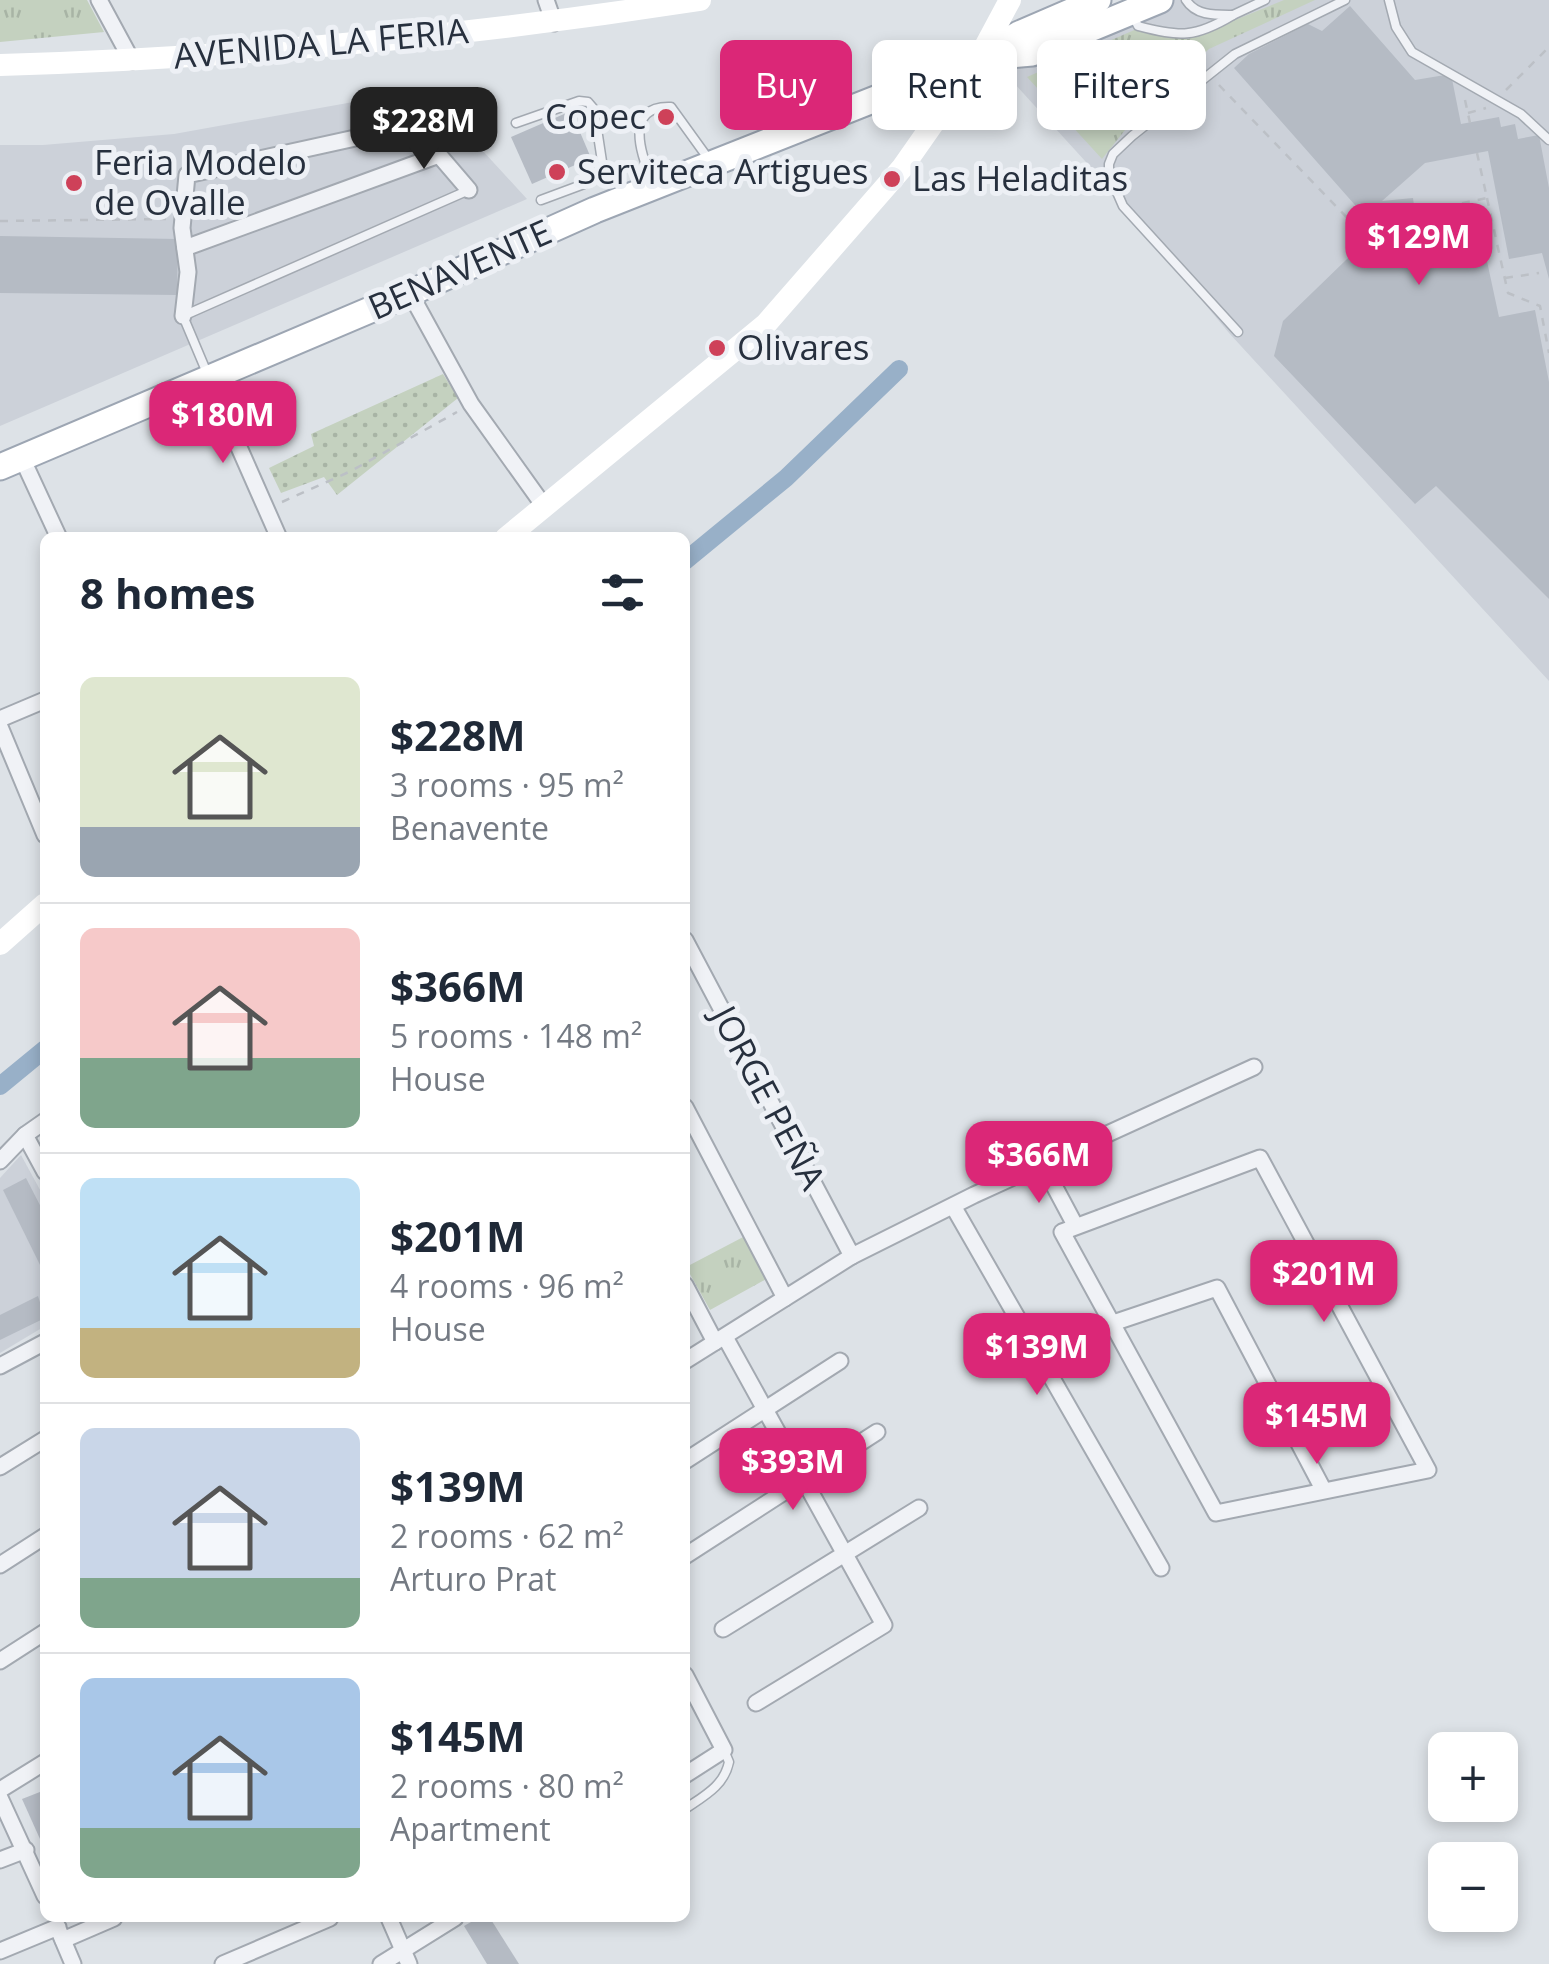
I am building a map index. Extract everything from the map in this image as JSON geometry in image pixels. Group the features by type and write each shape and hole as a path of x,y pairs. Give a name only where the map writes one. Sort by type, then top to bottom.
{"main road":[{"name":"AVENIDA LA FERIA","path":"0,65 132,61 554,23 700,0"},
{"path":"989,40 1010,0"},
{"name":"BENAVENTE","path":"1009,40 1098,0"},
{"name":"BENAVENTE","path":"1017,54 1032,53 1160,0"},
{"name":"BENAVENTE","path":"11,462 595,210 872,100"},
{"path":"513,532 766,324 902,168 929,130"},
{"path":"4,938 40,908"}],"street":[{"path":"99,0 132,61"},
{"path":"546,0 554,23"},
{"path":"182,316 188,272 182,219 186,175 418,124 470,190"},
{"path":"185,248 439,155"},
{"path":"410,293 472,404 544,506"},
{"path":"208,377 277,532"},
{"path":"11,462 55,532"},
{"path":"0,719 40,702"},
{"path":"0,727 40,823"},
{"name":"JORGE PEÑA","path":"690,949 852,1256"},
{"path":"690,1358 852,1256 1254,1067"},
{"path":"690,1116 786,1298"},
{"path":"0,1161 40,1124"},
{"path":"25,1135 40,1163"},
{"path":"1260,1158 1428,1470 1216,1513 1062,1232 1075,1225 1260,1158"},
{"path":"1043,1165 1075,1225"},
{"path":"953,1206 1161,1568"},
{"path":"1113,1323 1217,1288 1323,1489"},
{"path":"690,1293 765,1410 884,1625 756,1703"},
{"path":"0,1366 40,1345"},
{"path":"690,1458 840,1362"},
{"path":"690,1553 877,1432"},
{"path":"0,1467 40,1442"},
{"path":"723,1629 919,1508"},
{"path":"0,1565 40,1539"},
{"path":"0,1660 40,1635"},
{"path":"690,1685 724,1750 690,1771"},
{"path":"0,1790 40,1765"},
{"path":"0,1798 40,1884"},
{"path":"0,1860 40,1848"},
{"path":"0,1952 58,1928 92,1922"},
{"path":"222,1964 321,1922"},
{"path":"391,1922 406,1957"},
{"path":"381,1964 406,1957 450,1922"},
{"path":"58,1928 72,1964"}],"lane":[{"path":"1186,0 1189,6 1206,14 1233,15"},
{"path":"1131,12 1138,26 1174,35 1206,32 1265,0"},
{"path":"1238,332 1123,206 1108,164 1132,136 1235,54 1345,0"},
{"path":"1389,0 1396,27 1412,52 1521,114 1549,140"},
{"path":"516,122 579,101 588,102 594,109 603,168 584,184 542,200"},
{"path":"655,188 640,154 640,122 648,113 671,107 712,164"},
{"path":"584,184 595,210"},
{"path":"208,377 182,316 470,190"},
{"path":"690,1806 724,1778 729,1762 724,1750"}],"path":[{"path":"1468,113 1491,107 1549,48"},
{"path":"1465,96 1470,122"},
{"path":"1477,153 1508,293 1540,306 1549,352"},
{"path":"1415,214 1486,198"},
{"path":"0,221 182,219"},
{"path":"1504,278 1539,272"},
{"path":"266,508 351,471 472,404"}],"shaded area":[{"path":"1131,0 1549,0 1549,681 1229,333 1057,130 1206,130 1206,40 1041,40"},
{"path":"1037,42 1037,108 1017,86 1017,51"},
{"name":"Feria Modelo de Ovalle","path":"426,89 527,199 0,426 0,145 174,134"},
{"path":"21,1155 40,1190 40,1329 0,1353 0,1178"}],"green space":[{"path":"0,0 87,0 104,32 0,42"},
{"path":"1284,0 1315,0 1206,52 1206,40 1111,40 1148,24 1188,39"},
{"path":"1037,73 1037,88 1027,77"},
{"path":"1075,130 1125,130 1102,159"},
{"path":"443,374 458,398 337,495 324,477 281,493 269,468 314,446 311,434"},
{"path":"747,1235 770,1277 710,1310 690,1274 690,1265"}],"building":[{"path":"1350,6 1415,80 1451,74 1461,124 1499,117 1501,127 1515,124 1518,139 1539,135 1549,188 1549,279 1542,253 1509,259 1488,151 1425,163 1382,201 1413,198 1416,221 1476,210 1499,317 1535,310 1549,382 1549,599 1436,486 1415,504 1274,356 1283,321 1377,230 1234,68 1249,54 1308,24 1322,31"},
{"path":"571,111 591,158 532,184 511,137"},
{"path":"0,236 178,239 177,295 0,293"},
{"path":"26,1178 40,1205 40,1265 3,1190"},
{"path":"38,1296 40,1320 0,1340 0,1315"},
{"path":"40,1792 40,1839 22,1799"},
{"path":"493,1922 519,1964 487,1964 464,1926"}],"waterway":[{"path":"690,557 786,478 899,369"},
{"path":"0,1086 40,1053"}],"place":[{"name":"Copec","path":"666,117"},
{"name":"Serviteca Artigues","path":"557,172"},
{"name":"Las Heladitas","path":"892,179"},
{"name":"Feria Modelo de Ovalle","path":"74,183"},
{"name":"Olivares","path":"717,348"}]}
